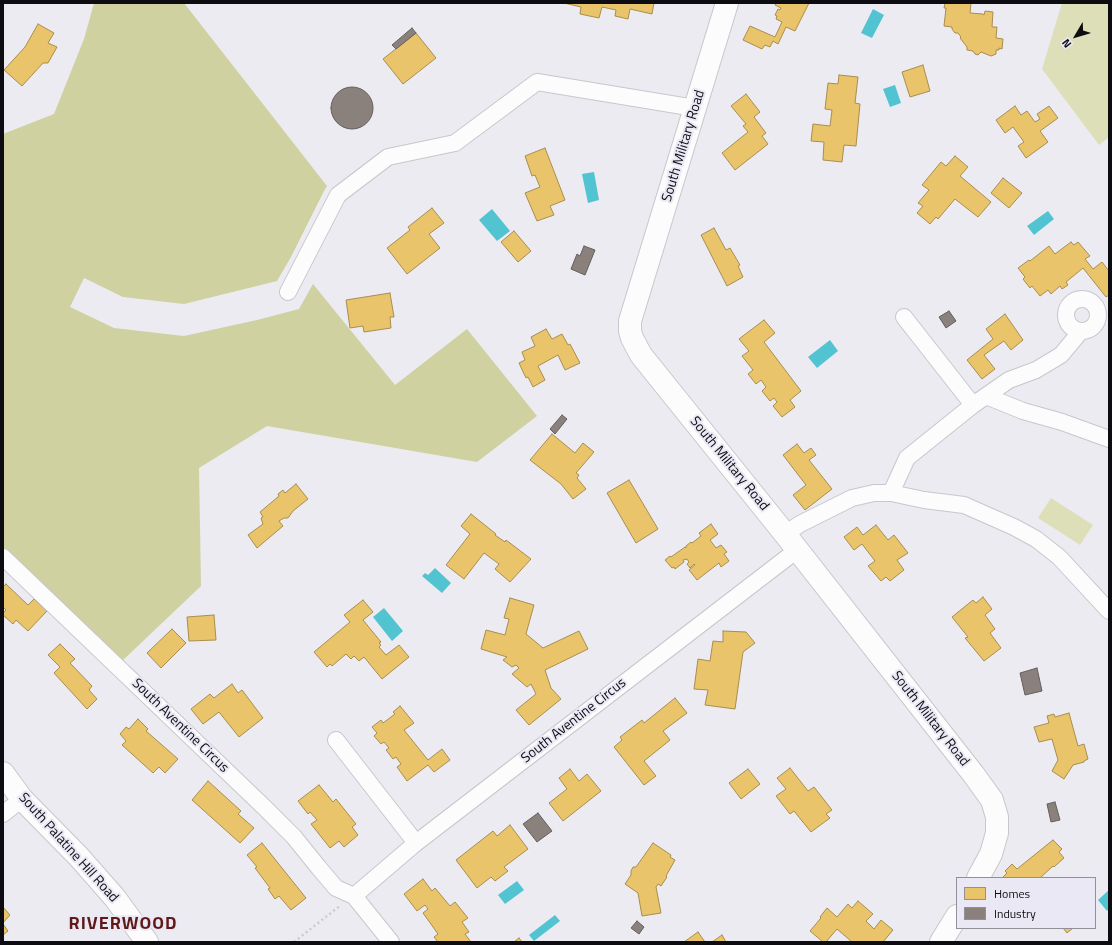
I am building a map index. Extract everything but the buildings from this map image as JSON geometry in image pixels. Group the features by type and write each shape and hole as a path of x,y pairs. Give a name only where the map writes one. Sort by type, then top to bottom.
{"street":[{"name":"South Military Road","path":"727,3 630,321 630,330 641,355 791,542 992,800 997,817 996,833 991,854 979,877"},
{"path":"288,292 338,195 388,157 455,143 537,82 695,108"},
{"path":"904,317 972,405"},
{"path":"891,493 907,458 972,405 1009,380 1036,370 1061,355 1081,331"},
{"path":"986,396 1023,411 1062,422 1109,439"},
{"name":"South Aventine Circus","path":"3,557 264,807 294,837 336,888 354,896 416,843 791,542 800,524 852,498 874,493 891,493 924,500 964,505 986,514 1030,536 1059,558 1109,611"},
{"path":"336,740 416,843"},
{"name":"South Palatine Hill Road","path":"3,773 22,799 103,884 127,913 147,942"},
{"path":"3,814 22,799"},
{"path":"354,896 391,942"},
{"path":"941,942 956,918"}],"path":[{"path":"294,942 354,896"}],"green space":[{"path":"94,3 184,3 327,186 291,257 277,281 184,304 123,297 84,278 70,307 114,328 184,336 299,309 313,284 395,385 467,329 537,416 477,462 267,426 199,468 201,586 122,661 3,547 3,134 54,114 84,39"},
{"path":"1062,3 1109,3 1109,137 1099,145 1042,69"},
{"path":"1051,498 1093,525 1080,545 1038,518"}],"water":[{"path":"873,9 884,15 872,38 861,33"},
{"path":"895,85 901,103 890,107 883,89"},
{"path":"594,172 599,200 588,203 582,174"},
{"path":"492,209 510,231 497,241 479,220"},
{"path":"1048,211 1054,219 1034,235 1027,226"},
{"path":"830,340 838,351 817,368 808,357"},
{"path":"435,568 451,583 442,593 422,576 425,573 428,575"},
{"path":"384,608 403,631 392,641 373,617"},
{"path":"517,881 524,890 505,904 498,895"},
{"path":"1109,890 1109,909 1107,911 1098,900"},
{"path":"555,915 560,921 534,941 529,935"}],"district":[{"name":"RIVERWOOD","path":"123,925"}]}
